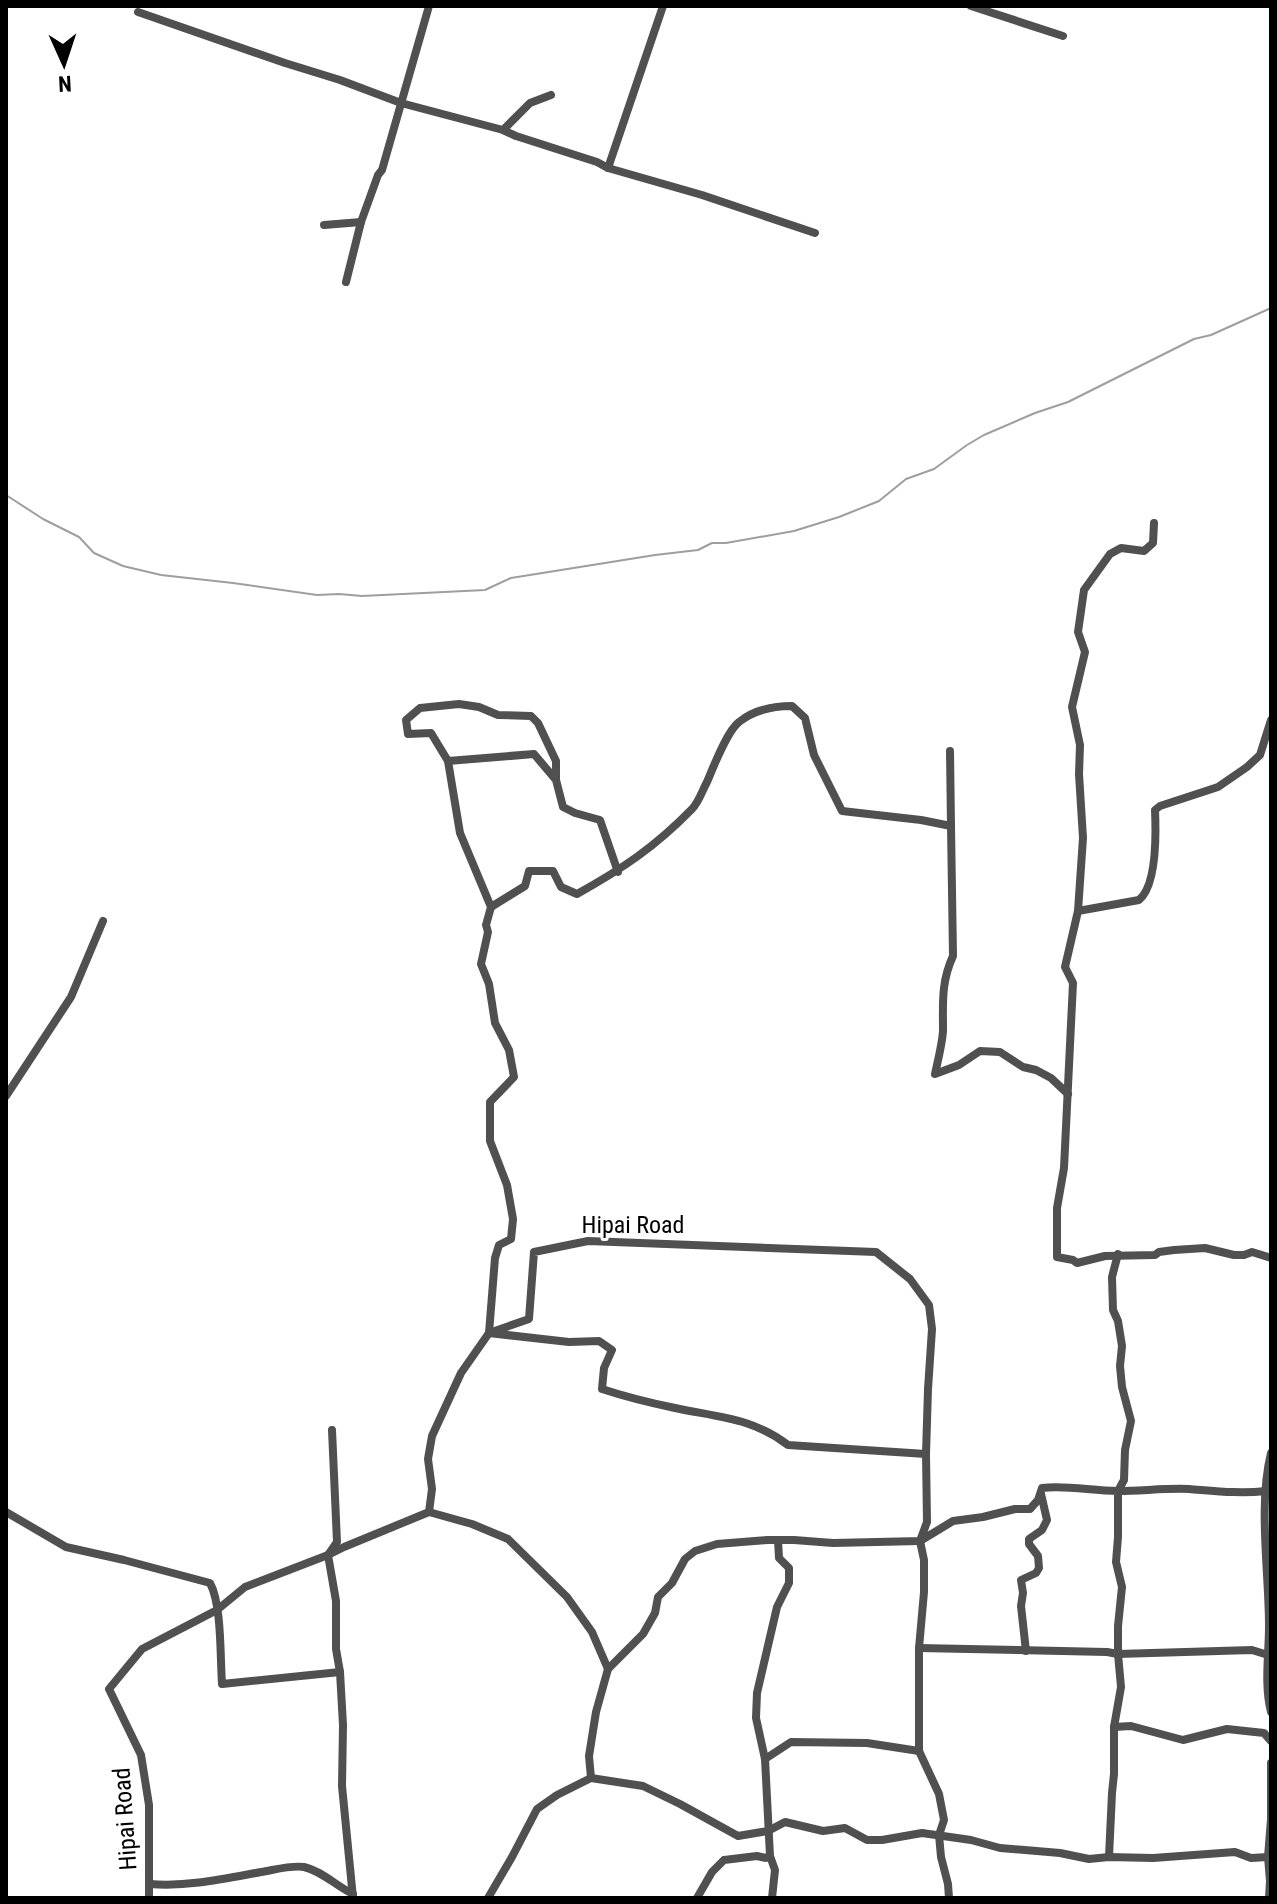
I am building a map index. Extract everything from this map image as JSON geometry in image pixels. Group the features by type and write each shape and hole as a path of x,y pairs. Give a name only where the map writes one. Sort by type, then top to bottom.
{"street":[{"path":"346,282 361,222 382,170 429,6"},
{"path":"608,168 663,6"},
{"path":"971,6 1063,36"},
{"path":"138,12 401,103 503,130 608,168 702,195 815,233"},
{"path":"503,130 530,103 551,95"},
{"path":"324,225 361,222"},
{"path":"1154,523 1153,543 1144,551 1121,548 1110,554 1084,590 1078,632 1085,652 1072,707 1080,745 1083,838 1078,911 1065,967 1073,983 1064,1168 1057,1208 1057,1257 1077,1263 1118,1254 1155,1255 1159,1252 1205,1248 1234,1255 1252,1252 1271,1258"},
{"path":"608,1669 592,1632 567,1597 508,1539 472,1524 429,1512 432,1489 428,1459 432,1436 461,1373 489,1333 495,1258 499,1245 511,1239 513,1219 507,1185 490,1141 490,1102 514,1077 509,1050 495,1023 489,984 481,964 491,907 460,833 448,761 431,733 408,734 406,720 420,708 459,704 479,707 498,715 531,716 538,723 556,761 556,780 563,807 600,820 618,872"},
{"path":"491,907 525,886 529,871 553,871 561,887 577,894 618,872 649,849 695,806 737,723 777,706 792,706 805,718 814,755 842,811 951,826"},
{"path":"1078,911 1139,900 1146,894 1155,845 1155,810 1218,787 1247,767 1260,755 1271,720"},
{"path":"950,751 953,956 946,971 942,1000 942,1044 935,1074 959,1065 980,1051 1000,1052 1023,1067 1051,1078 1068,1094"},
{"path":"448,761 534,754 556,780"},
{"path":"6,1096 71,997 103,921"},
{"name":"Hipai Road","path":"489,1333 529,1319 534,1252 588,1241 876,1252 910,1279 929,1305 932,1329 926,1454 927,1522 920,1541 924,1560 924,1592 919,1648 919,1751"},
{"path":"1109,1857 1114,1727 1121,1687 1118,1626 1122,1587 1116,1562 1118,1491 1124,1480 1125,1450 1131,1421 1122,1387 1122,1346 1113,1310 1112,1277 1118,1254"},
{"path":"489,1333 569,1342 599,1341 612,1350 604,1368 602,1389 742,1421 773,1433 788,1445 926,1454"},
{"path":"332,1430 337,1542 328,1555 336,1601 336,1649 343,1725 342,1786 353,1896"},
{"path":"1271,1453 1266,1472 1270,1611 1267,1696 1271,1712"},
{"path":"591,1778 589,1756 596,1712 608,1669 643,1634 655,1613 658,1597 672,1583 685,1559 695,1551 717,1544 778,1540 833,1543 920,1541 953,1521 1030,1509 1042,1488 1047,1487 1118,1491 1266,1491"},
{"path":"1026,1651 1021,1580 1036,1573 1039,1568 1038,1556 1029,1539 1042,1530 1047,1520 1041,1493"},
{"path":"6,1512 66,1547 210,1583 217,1610 222,1684 340,1672"},
{"name":"Hipai Road","path":"149,1898 149,1805 141,1755 109,1689 142,1649 217,1610 245,1587 429,1512"},
{"path":"772,1898 775,1870 770,1856 765,1759 756,1718 757,1693 777,1607 789,1583 789,1568 779,1558 778,1540"},
{"path":"919,1648 1118,1654 1252,1650 1268,1655"},
{"path":"1114,1727 1131,1726 1183,1740 1227,1729 1268,1732 1271,1741"},
{"path":"765,1759 791,1742 867,1743 919,1751 939,1794 944,1820 939,1835 941,1857 949,1898"},
{"path":"1269,1898 1271,1763"},
{"path":"488,1898 537,1809 591,1778 643,1786 738,1836 768,1831 785,1822 823,1831 845,1828 867,1840 922,1833 1000,1848 1089,1859 1235,1852 1251,1858 1268,1857"},
{"path":"697,1898 712,1872 724,1860 770,1856"},
{"path":"150,1884 197,1885 300,1866 319,1871 353,1896"}],"waterway":[{"path":"6,495 79,537 94,553 123,566 161,575 317,595 485,590 511,578 698,550 712,543 794,531 839,517 879,501 906,479 934,469 984,435 1068,402 1194,339 1211,335 1271,308"}]}
